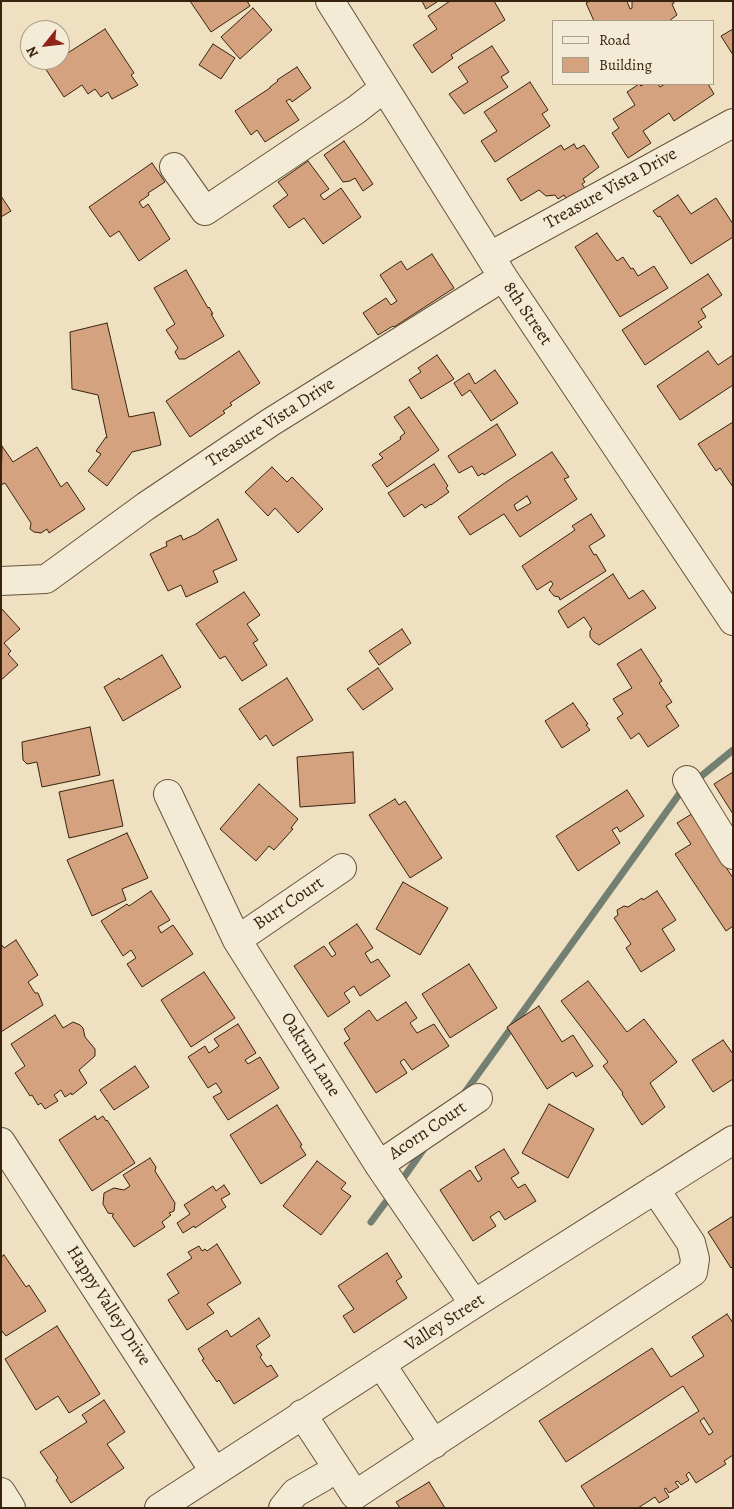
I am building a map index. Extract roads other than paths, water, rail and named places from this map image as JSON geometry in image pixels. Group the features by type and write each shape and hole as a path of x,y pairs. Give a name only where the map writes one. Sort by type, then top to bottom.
{"street":[{"name":"8th Street","path":"330,1 496,266 733,621"},
{"path":"174,167 205,211 356,110 384,88"},
{"name":"Treasure Vista Drive","path":"1,581 46,579 146,506 496,266 733,123"},
{"path":"687,780 733,855"},
{"name":"Oakrun Lane","path":"168,794 237,940 379,1165 474,1304"},
{"name":"Burr Court","path":"237,940 342,868"},
{"name":"Acorn Court","path":"379,1165 478,1098"},
{"name":"Valley Street","path":"158,1508 191,1499 214,1471 733,1140"},
{"name":"Happy Valley Drive","path":"1,1142 214,1471"},
{"path":"302,1414 355,1496 693,1272 695,1259 691,1243 655,1189"},
{"path":"381,1364 434,1444"},
{"path":"283,1508 295,1493 323,1477"},
{"path":"1,1492 11,1508"}],"waterway":[{"path":"694,782 733,750"},
{"path":"463,1095 680,793 686,789"},
{"path":"399,1184 426,1146"},
{"path":"371,1222 391,1195"}]}
